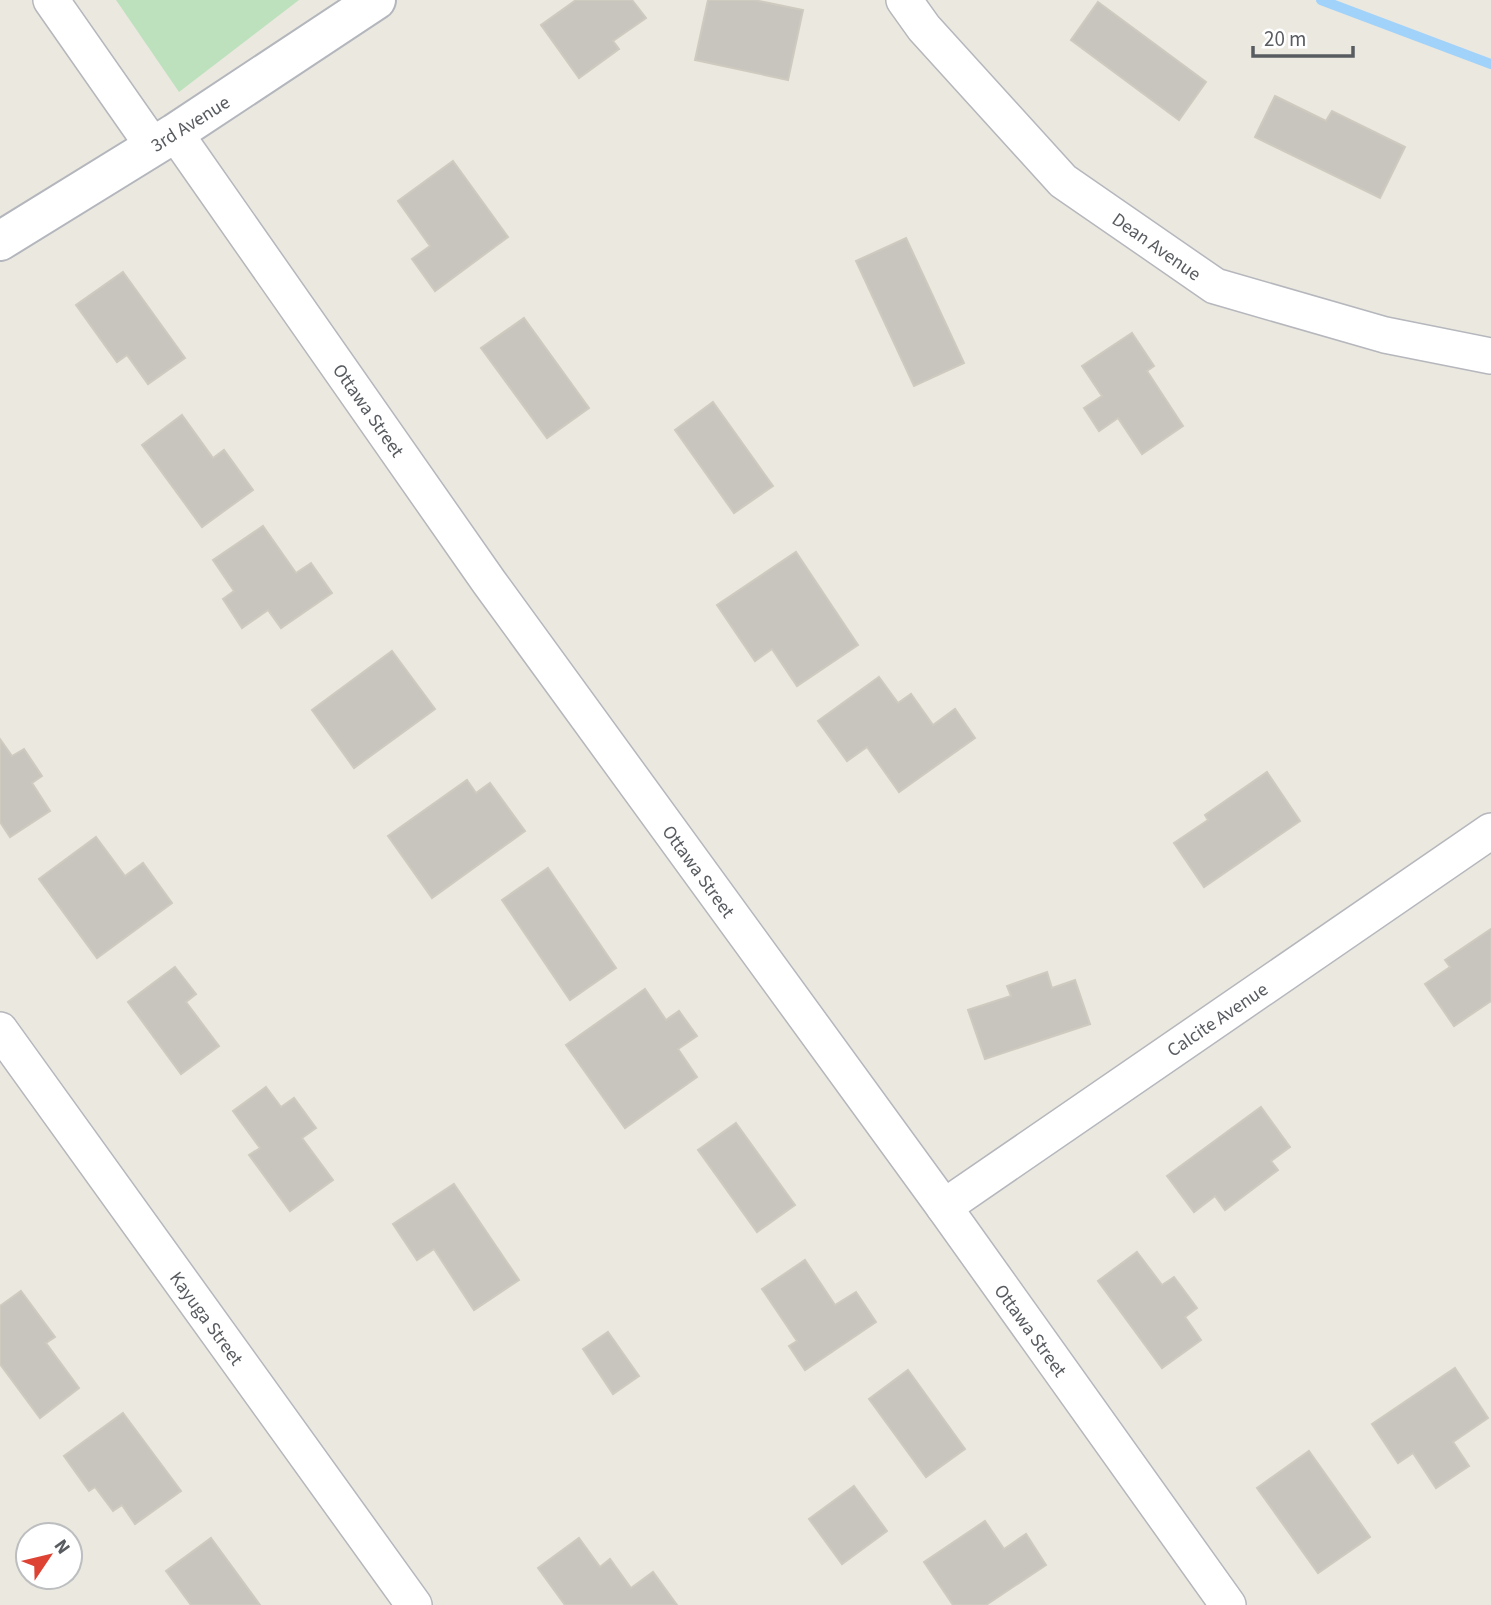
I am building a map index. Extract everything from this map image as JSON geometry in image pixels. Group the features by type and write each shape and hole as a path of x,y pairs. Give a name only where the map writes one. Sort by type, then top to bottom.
{"street":[{"name":"Ottawa Street","path":"51,0 164,139 489,582 944,1207 1228,1605"},
{"name":"3rd Avenue","path":"0,241 164,139 376,0"},
{"name":"Dean Avenue","path":"904,0 924,29 1063,181 1215,286 1385,335 1491,356"},
{"name":"Calcite Avenue","path":"944,1207 1491,831"},
{"name":"Kayuga Street","path":"0,1030 414,1605"}],"green space":[{"path":"116,0 299,0 179,92"}],"building":[{"path":"576,0 632,0 646,18 613,41 619,49 579,78 541,25"},
{"path":"708,0 754,0 803,10 788,80 695,60"},
{"path":"1098,2 1206,82 1179,120 1071,40"},
{"path":"1275,96 1326,121 1332,111 1405,147 1380,198 1255,137"},
{"path":"453,161 508,237 435,291 412,259 430,246 398,201"},
{"path":"906,238 964,363 914,386 856,261"},
{"path":"123,272 185,358 148,384 127,355 117,362 76,305"},
{"path":"524,318 589,408 547,438 481,348"},
{"path":"1132,333 1154,366 1147,371 1183,426 1142,454 1118,418 1099,431 1084,408 1102,396 1082,366"},
{"path":"713,402 773,486 734,513 675,430"},
{"path":"182,415 213,458 224,450 253,490 202,527 142,445"},
{"path":"263,526 296,573 311,563 332,593 281,628 268,610 242,628 223,599 234,591 213,560"},
{"path":"796,552 858,645 797,686 772,649 755,661 717,605"},
{"path":"392,651 435,709 354,768 312,710"},
{"path":"879,677 898,703 911,694 933,725 955,709 975,738 899,792 867,747 847,761 818,721"},
{"path":"0,739 12,756 24,749 42,776 32,783 50,811 10,837 0,822"},
{"path":"1267,772 1300,821 1204,887 1174,843 1208,820 1205,815"},
{"path":"467,780 476,793 490,783 525,831 432,898 388,836"},
{"path":"96,837 125,876 143,863 172,903 97,958 39,879"},
{"path":"548,868 616,968 570,1000 502,900"},
{"path":"1491,929 1491,1001 1454,1026 1425,984 1450,967 1445,960"},
{"path":"175,967 196,994 186,1002 219,1046 181,1074 128,1002"},
{"path":"1047,972 1052,988 1075,980 1090,1024 985,1059 968,1010 1011,996 1007,986"},
{"path":"645,989 666,1020 679,1011 697,1036 678,1049 697,1077 625,1128 566,1045"},
{"path":"266,1087 281,1107 294,1098 316,1128 302,1138 333,1180 290,1211 249,1155 260,1148 233,1111"},
{"path":"1261,1107 1290,1147 1271,1161 1278,1170 1225,1210 1215,1196 1194,1212 1167,1176"},
{"path":"736,1123 795,1205 757,1232 698,1150"},
{"path":"454,1184 519,1280 474,1310 434,1249 417,1260 393,1224"},
{"path":"1137,1252 1162,1285 1174,1277 1197,1308 1185,1317 1201,1340 1162,1368 1098,1281"},
{"path":"805,1260 835,1305 856,1292 876,1322 805,1370 789,1346 797,1341 762,1289"},
{"path":"21,1291 55,1337 46,1343 79,1388 40,1418 0,1364 0,1306"},
{"path":"608,1332 639,1376 613,1394 583,1349"},
{"path":"1455,1368 1488,1418 1453,1442 1469,1466 1436,1488 1413,1453 1398,1463 1372,1424"},
{"path":"908,1370 965,1449 926,1477 869,1399"},
{"path":"123,1413 181,1491 135,1524 122,1505 113,1511 95,1487 89,1491 64,1456"},
{"path":"1309,1451 1370,1537 1318,1573 1257,1488"},
{"path":"854,1486 887,1531 842,1564 809,1519"},
{"path":"985,1521 1004,1549 1026,1534 1046,1565 986,1605 953,1605 924,1562"},
{"path":"211,1538 260,1605 191,1605 166,1571"},
{"path":"579,1538 600,1567 610,1559 631,1588 653,1572 677,1605 565,1605 538,1568"}],"waterway":[{"path":"1321,0 1491,64"}]}
